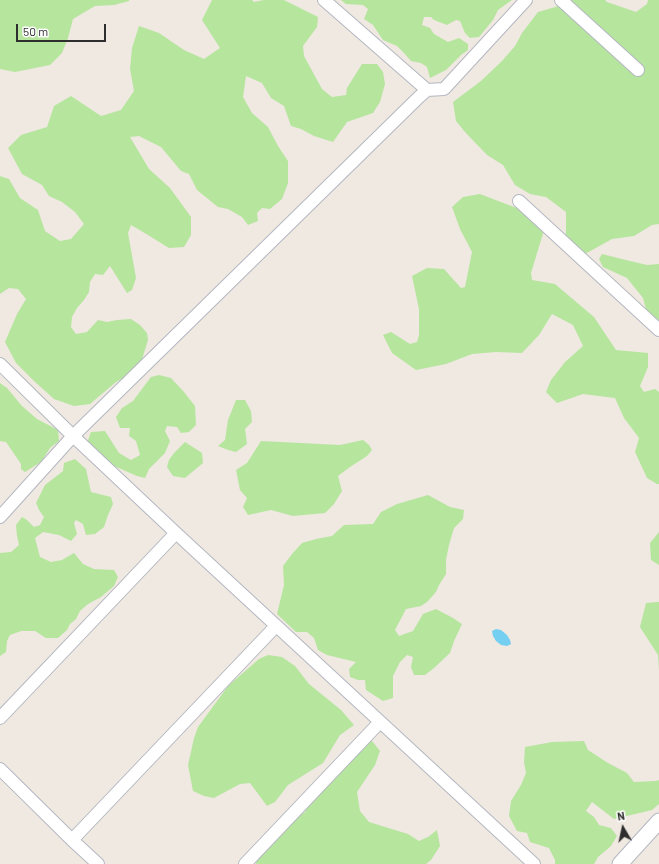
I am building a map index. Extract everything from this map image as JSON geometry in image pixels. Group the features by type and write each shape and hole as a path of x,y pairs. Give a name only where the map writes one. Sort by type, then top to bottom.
{"street":[{"path":"324,0 427,90"},
{"path":"0,517 73,436 419,97 427,90 444,89 526,0"},
{"path":"561,0 638,70"},
{"path":"518,201 659,330"},
{"path":"0,364 73,436 176,533 534,864"},
{"path":"0,718 176,533"},
{"path":"72,840 276,626"},
{"path":"245,864 380,722"},
{"path":"0,769 98,864"},
{"path":"620,864 659,821"}],"green space":[{"path":"0,0 129,1 114,5 95,6 73,19 62,53 50,65 15,72 0,69"},
{"path":"212,0 252,0 254,2 264,0 284,0 318,17 317,27 303,46 304,56 322,89 332,97 346,95 347,88 362,64 377,64 383,72 385,84 380,102 373,113 347,122 333,142 291,126 284,106 271,98 262,83 246,76 243,97 252,113 268,127 288,161 288,183 282,199 270,209 262,208 257,213 258,221 248,225 242,217 228,209 218,207 197,190 189,174 181,171 161,147 139,136 130,137 149,169 170,188 191,217 191,235 184,247 169,248 131,225 128,233 136,278 132,290 127,293 110,266 103,275 95,274 90,282 89,292 72,317 71,327 76,334 87,332 98,320 107,322 131,319 140,325 147,333 148,340 139,369 116,382 90,404 74,406 54,399 16,363 5,342 17,314 26,299 18,289 9,288 0,294 0,176 9,179 20,198 38,210 45,231 60,241 71,239 84,224 75,212 62,202 49,196 42,185 22,174 8,148 21,135 47,127 54,106 71,96 101,116 121,110 134,91 130,69 132,48 139,26 159,33 184,50 204,59 220,48 202,20"},
{"path":"341,0 512,0 498,10 493,20 479,37 470,38 465,33 460,21 456,20 447,25 434,20 431,17 424,17 422,25 430,28 434,34 448,42 459,38 468,44 468,50 446,70 430,78 427,67 421,63 411,61 397,46 383,40 373,25 364,19 368,9 363,5 346,4"},
{"path":"559,0 605,0 636,12 647,4 648,0 659,0 659,224 652,225 634,236 612,239 585,254 572,257 563,247 566,232 566,212 546,197 530,194 515,185 503,165 487,155 456,121 453,102 481,81 502,61 515,46 522,33 538,12 559,6"},
{"path":"480,194 527,212 545,227 531,273 532,280 555,284 594,317 616,350 648,353 648,367 640,386 644,392 655,389 659,392 659,484 647,478 635,452 639,438 624,418 615,398 583,394 557,403 546,392 551,380 565,362 583,346 573,325 552,314 539,335 522,353 496,352 472,354 446,364 416,370 392,353 383,335 391,332 410,344 417,342 419,335 419,309 412,276 427,268 444,269 461,288 465,287 472,252 460,229 452,207 463,197"},
{"path":"602,254 647,265 659,264 659,335 651,328 643,298 627,278 603,267 599,259"},
{"path":"159,375 171,378 195,406 196,425 189,432 181,433 177,427 167,426 165,431 170,441 165,453 149,469 145,478 112,465 87,443 91,432 105,431 119,453 131,460 140,455 136,441 129,436 130,428 120,428 116,417 122,408 133,401 151,377"},
{"path":"0,383 7,388 22,406 37,419 58,430 59,441 50,448 41,462 25,472 21,469 21,464 6,442 0,441"},
{"path":"236,400 245,400 251,411 252,422 245,429 247,444 236,452 218,446 225,440 228,420"},
{"path":"363,440 372,450 367,456 338,476 342,491 334,504 325,513 293,516 271,510 248,515 243,507 247,498 240,490 236,470 247,463 261,441 340,445"},
{"path":"185,442 202,453 203,463 185,478 173,476 167,467 169,460"},
{"path":"75,459 86,469 91,492 111,497 113,504 104,527 95,534 86,535 83,524 76,520 74,523 77,534 71,541 59,535 43,532 35,538 40,557 51,562 62,560 74,553 83,564 94,569 114,570 118,577 114,586 80,611 76,619 58,638 46,638 35,631 21,631 10,635 7,641 6,652 0,656 0,553 11,552 19,545 16,525 22,517 34,527 40,525 44,517 36,503 45,485 63,471 64,463"},
{"path":"428,495 450,507 464,510 463,519 454,528 446,560 446,574 436,592 421,606 406,609 395,630 399,636 413,631 423,614 436,609 462,624 450,653 425,675 414,675 411,667 413,657 407,655 400,662 393,676 393,698 383,701 366,690 365,680 358,680 350,677 349,669 356,662 327,655 318,650 314,638 307,632 296,632 277,614 284,585 283,566 302,543 332,536 344,525 373,524 381,512 397,504"},
{"path":"659,532 659,565 651,560 650,543"},
{"path":"659,602 659,671 658,655 640,627 646,603"},
{"path":"268,655 282,657 295,666 309,684 341,710 354,725 340,735 323,763 288,785 275,802 267,806 250,783 240,784 214,798 204,796 193,791 188,765 198,727 228,686 259,659"},
{"path":"372,741 380,751 375,765 357,792 360,811 369,822 408,834 419,841 428,837 437,830 440,846 431,860 426,864 256,864 257,859 288,824 305,812 312,794 364,742"},
{"path":"584,741 588,750 627,773 634,782 659,780 659,804 652,810 614,819 592,802 586,811 594,817 599,825 611,828 617,836 611,846 598,857 594,864 555,864 555,860 549,848 530,842 527,833 517,831 509,816 511,801 521,785 526,773 524,762 525,747 552,742"}],"water":[{"path":"496,629 501,630 507,635 511,644 507,646 501,645 496,641 492,631"}]}
